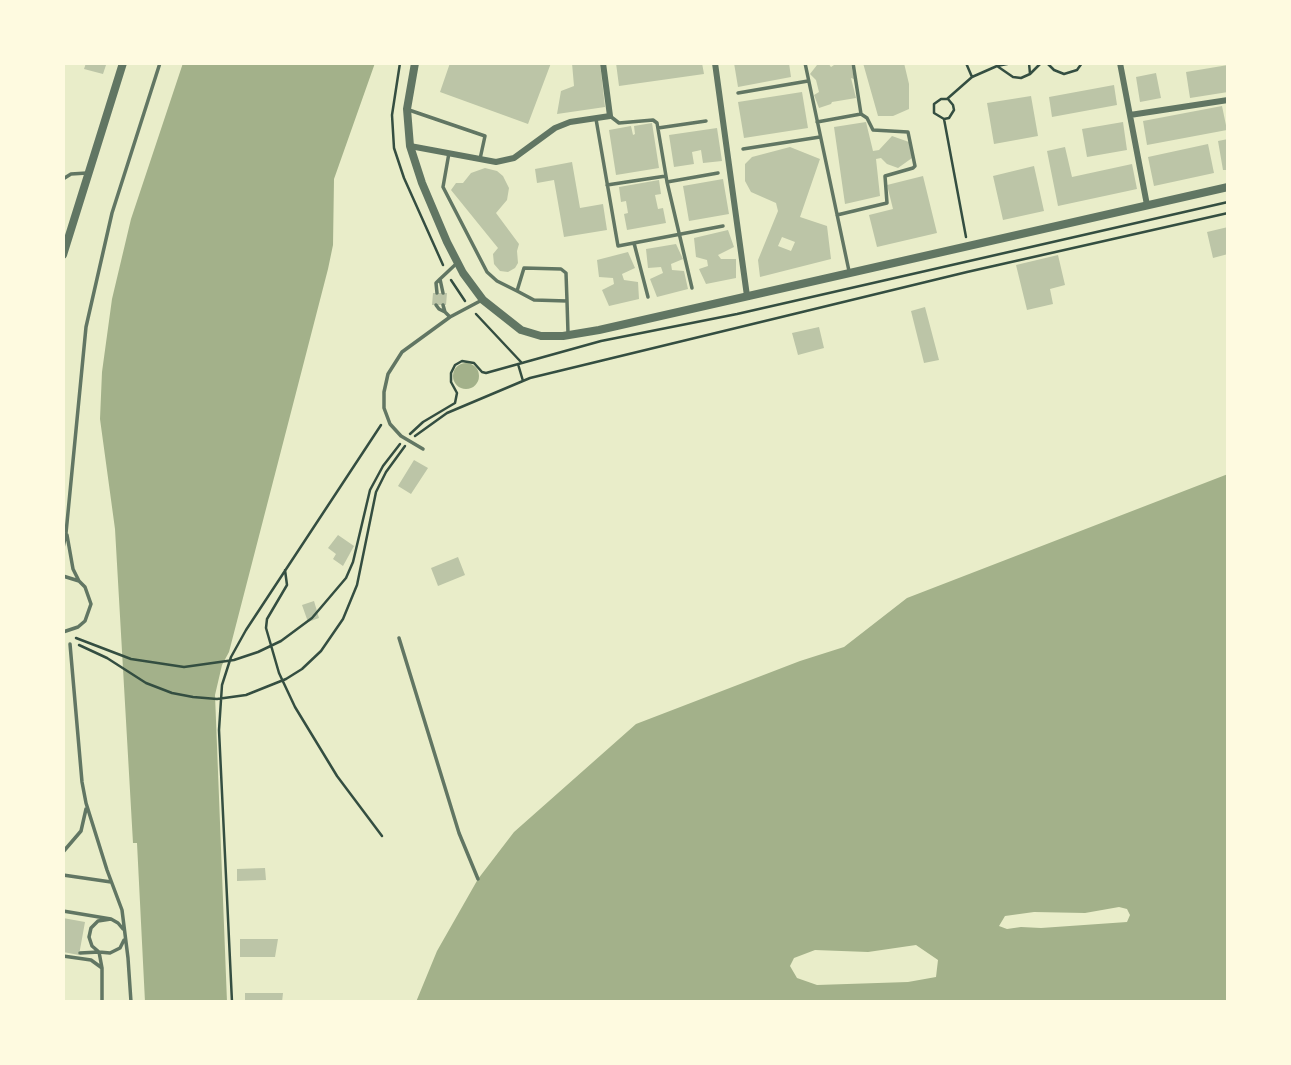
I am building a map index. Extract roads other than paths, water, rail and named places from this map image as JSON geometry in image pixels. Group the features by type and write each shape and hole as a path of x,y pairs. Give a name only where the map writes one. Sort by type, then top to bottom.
{"street":[{"path":"63,256 122,63"},
{"path":"415,63 407,109 410,146 427,196 457,263 483,299 521,330 541,336 568,335 1228,187"},
{"path":"410,146 496,162 513,158 555,128 570,122 610,116 603,63"},
{"path":"715,63 747,296"},
{"path":"1120,63 1147,205"},
{"path":"1130,115 1228,100"}],"lane":[{"path":"63,548 86,327 112,214 160,63"},
{"path":"805,63 849,273"},
{"path":"853,63 861,114"},
{"path":"738,93 808,81"},
{"path":"407,109 485,136 480,159"},
{"path":"817,122 861,114 867,118 873,130 908,132 915,166 913,169 885,176 887,203 836,215"},
{"path":"610,116 619,123 653,120 657,123 667,182 692,288"},
{"path":"596,119 618,246 723,226"},
{"path":"658,128 706,121"},
{"path":"743,149 820,137"},
{"path":"449,153 443,187 487,272 497,281 534,300 567,301"},
{"path":"63,179 71,174 89,173"},
{"path":"667,182 718,173"},
{"path":"607,185 666,176"},
{"path":"635,243 648,297"},
{"path":"437,293 436,284 457,263"},
{"path":"517,291 524,268 561,269 566,273 568,335"},
{"path":"440,279 443,293"},
{"path":"423,449 397,432 387,419 384,391 388,374 402,352 450,317 483,299"},
{"path":"436,305 450,317"},
{"path":"443,305 444,312"},
{"path":"63,632 78,627 89,613 89,595 73,569 66,533"},
{"path":"63,576 79,581"},
{"path":"399,638 459,833 478,878"},
{"path":"70,644 82,782 86,803 122,910 131,1002"},
{"path":"63,852 84,825 86,803"},
{"path":"63,875 111,882"},
{"path":"63,911 111,919 118,923 124,932 123,943 115,951 79,953"},
{"path":"102,1002 102,968 99,951 92,946 90,932 98,921 111,919"},
{"path":"63,956 91,960 102,968"}]}
